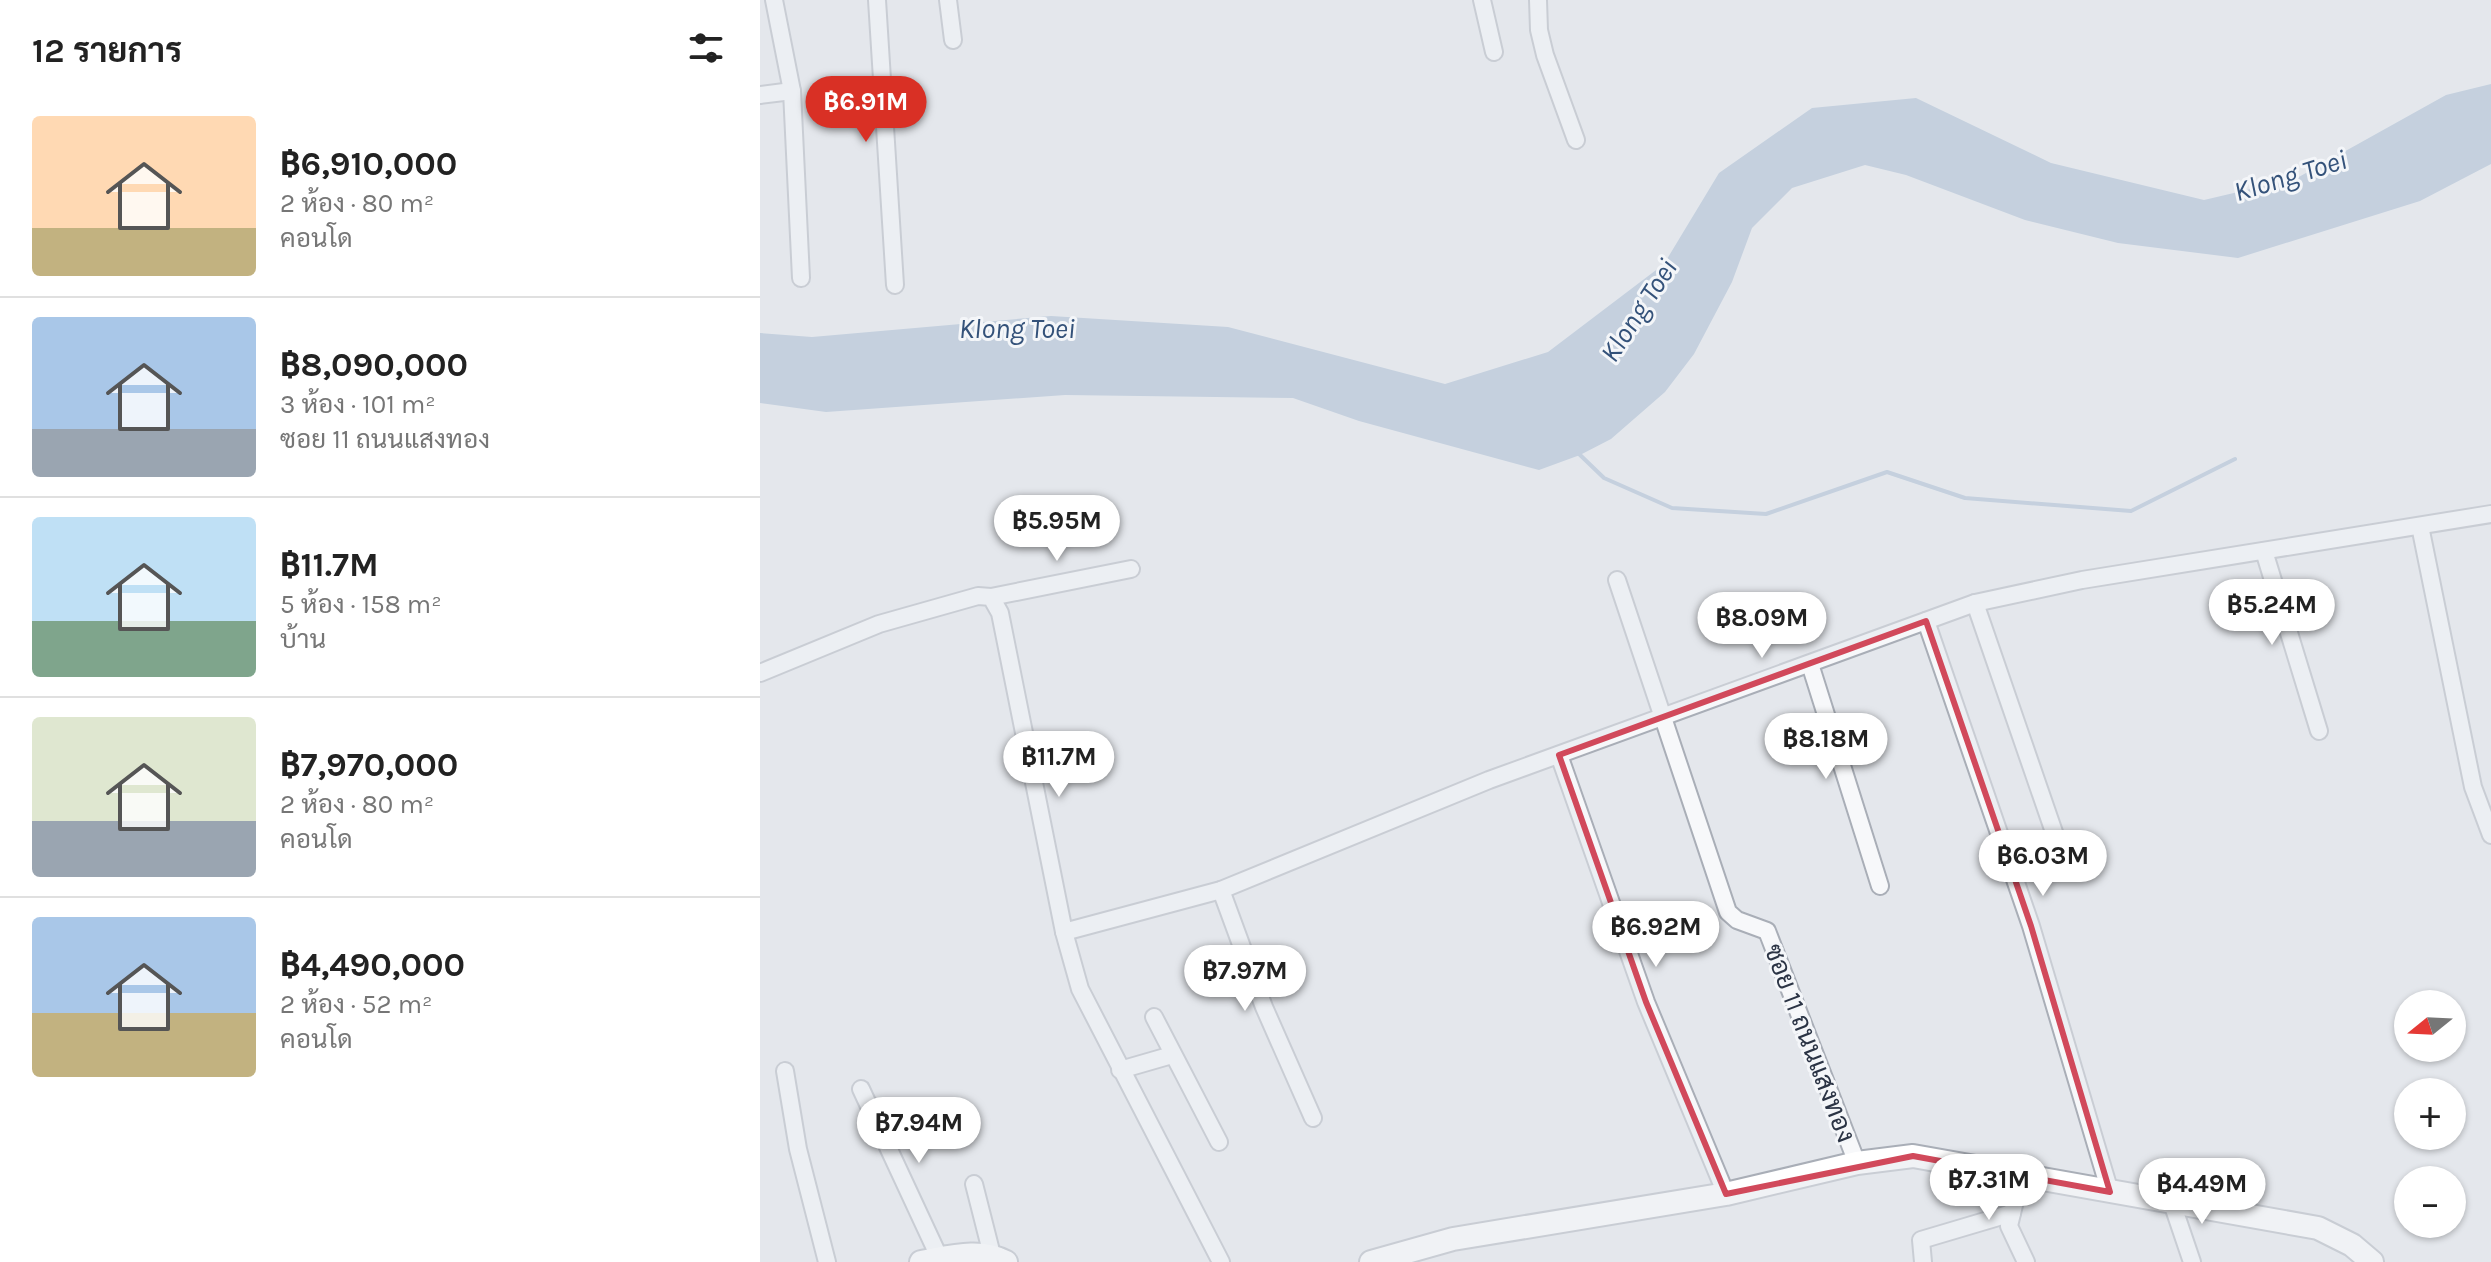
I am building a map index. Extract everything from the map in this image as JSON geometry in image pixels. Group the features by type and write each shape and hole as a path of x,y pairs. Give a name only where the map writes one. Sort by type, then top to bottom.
{"street":[{"path":"774,0 792,91 801,278"},
{"path":"877,0 895,285"},
{"path":"948,0 953,40"},
{"path":"1482,0 1494,52"},
{"path":"1538,0 1539,30 1545,55 1576,140"},
{"path":"760,95 792,91"},
{"path":"1064,932 1221,890 1489,780 1975,603 2082,580 2491,514"},
{"path":"2420,526 2473,787 2491,835"},
{"path":"2264,551 2319,731"},
{"path":"760,673 879,624 978,596 991,597 1131,569"},
{"name":"ซอย 11 ถนนแสงทอง","path":"1617,580 1728,912 1737,920 1767,931 1857,1163"},
{"path":"991,597 1000,613 1064,932 1080,989 1221,1262"},
{"path":"1975,603 2055,835"},
{"path":"1926,621 2031,926 2110,1192"},
{"path":"1810,664 1880,886"},
{"path":"1559,755 1646,1002 1726,1194"},
{"path":"2473,787 2491,784"},
{"path":"1221,890 1264,1007 1313,1118"},
{"path":"1154,1017 1219,1142"},
{"path":"1120,1070 1172,1055"},
{"path":"785,1071 798,1149 827,1262"},
{"path":"861,1089 930,1260 999,1258 974,1184"},
{"path":"1371,1262 1453,1239 1726,1194 1857,1163 1913,1156 2318,1228 2352,1245 2372,1262"},
{"path":"2021,1176 2009,1226 2026,1262"},
{"path":"2172,1203 2192,1262"},
{"path":"1923,1262 1921,1240 2012,1213"}],"highlighted area":[{"path":"1926,621 2031,926 2110,1192 1913,1156 1726,1194 1646,1002 1559,755"}],"water":[{"name":"Klong Toei","path":"2491,84 2491,164 2420,201 2238,258 2118,243 2025,220 1906,175 1865,165 1792,188 1752,228 1732,282 1694,354 1665,392 1611,439 1580,455 1539,470 1359,421 1293,398 1065,395 826,412 760,403 760,333 812,337 1051,316 1228,327 1445,384 1548,352 1664,264 1719,173 1812,108 1916,98 2051,163 2204,200 2297,178 2446,95"}],"waterway":[{"path":"1578,453 1604,478 1672,508 1766,514 1887,472 1965,498 2131,511 2235,459"}]}
